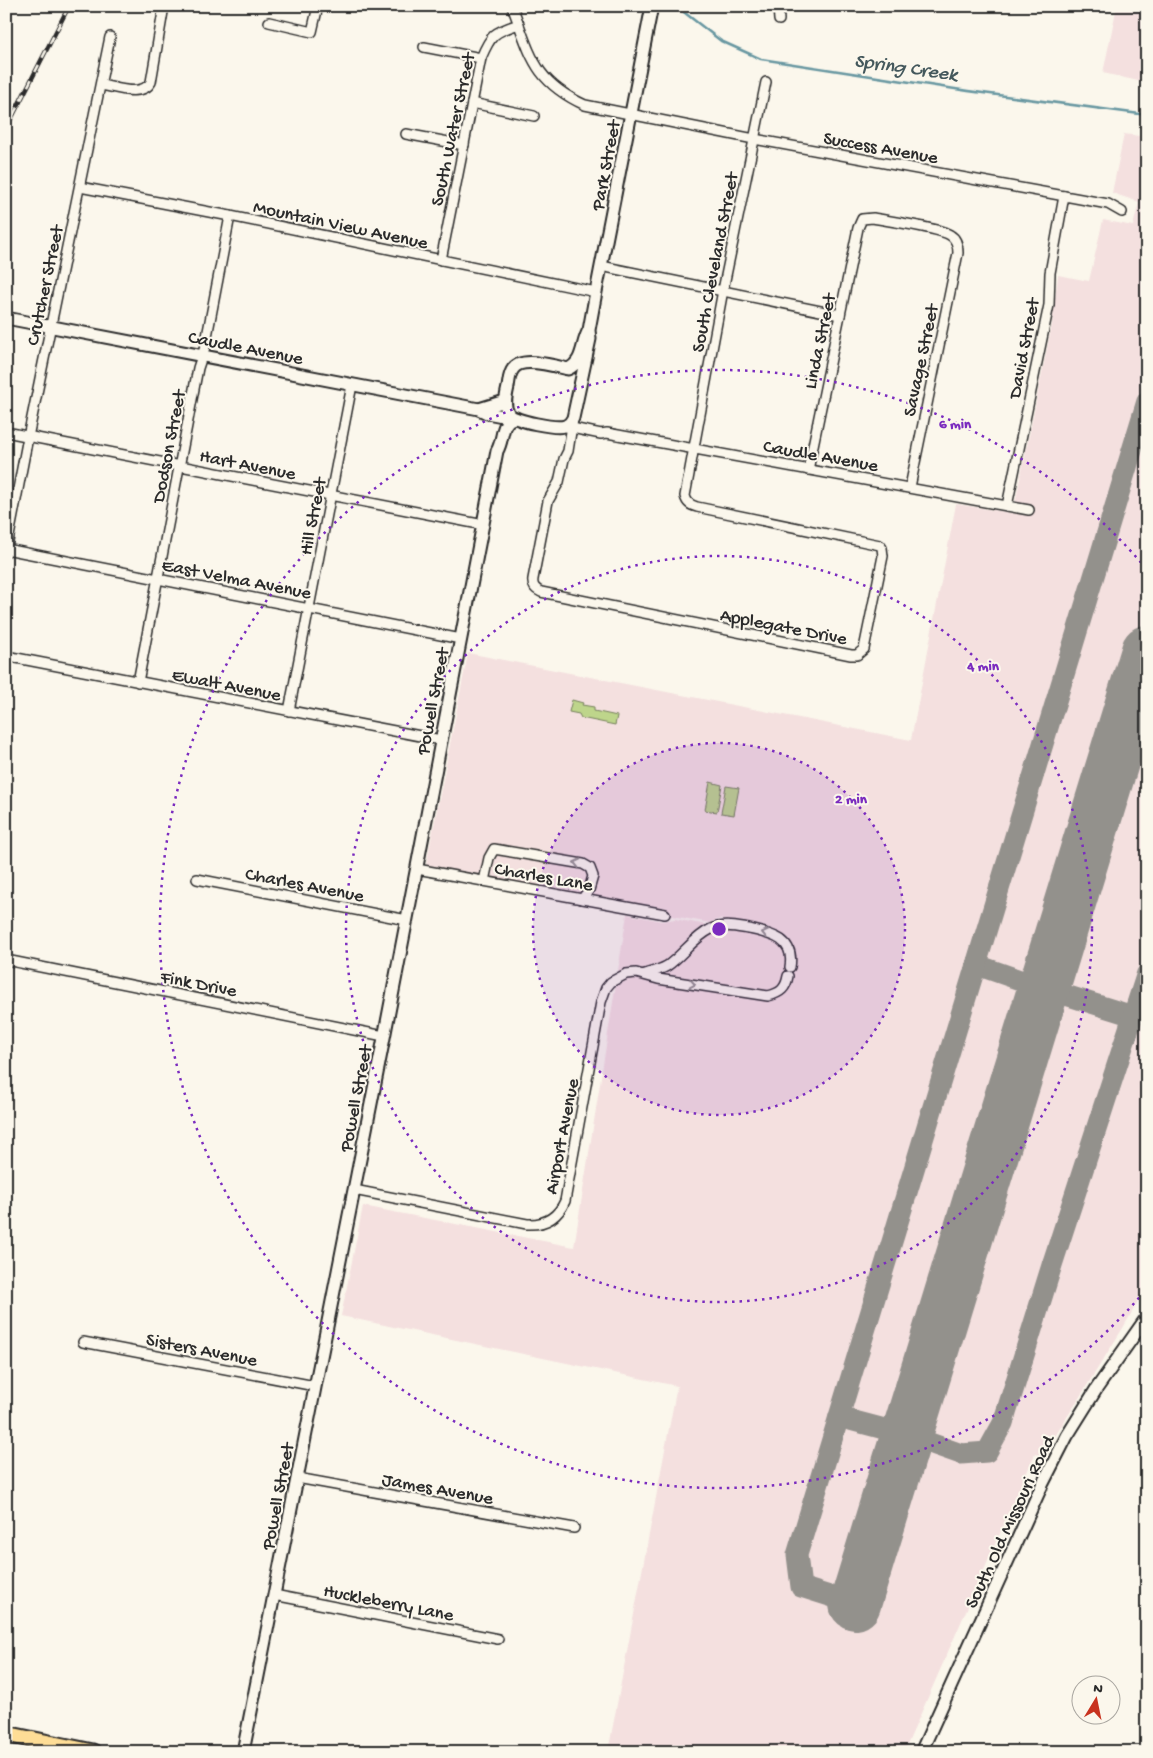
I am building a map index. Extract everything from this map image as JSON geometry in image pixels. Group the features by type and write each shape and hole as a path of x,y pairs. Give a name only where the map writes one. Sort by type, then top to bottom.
{"highway":[{"path":"6,1734 93,1752"}],"street":[{"path":"101,84 135,91 149,86 164,6"},
{"path":"269,22 312,32 318,6"},
{"name":"Success Avenue","path":"512,6 535,65 549,82 566,96 585,105 754,139 1108,204 1122,212"},
{"name":"Park Street","path":"569,424 581,383 590,339 589,330 596,292 652,6"},
{"path":"778,6 779,20"},
{"name":"South Water Street","path":"441,260 481,58 488,40 495,34 519,24"},
{"name":"Crutcher Street","path":"6,550 110,37"},
{"path":"424,48 481,58"},
{"name":"South Cleveland Street","path":"693,449 723,290 766,82"},
{"path":"472,103 534,116"},
{"path":"406,134 464,145"},
{"name":"Mountain View Avenue","path":"80,187 596,292"},
{"name":"David Street","path":"1007,506 1049,304 1050,273 1064,196"},
{"name":"Dodson Street","path":"138,682 198,368 206,346 230,216"},
{"name":"Savage Street","path":"862,220 872,218 944,232 956,240 958,253 910,487"},
{"name":"Linda Street","path":"808,470 858,228 862,220"},
{"path":"601,266 840,315"},
{"name":"Caudle Avenue","path":"6,318 479,409 487,413 508,417"},
{"name":"Park Street","path":"568,369 575,366 580,359 584,339 589,330"},
{"path":"505,401 510,375 513,368 519,363 526,362 568,369 578,376 581,383"},
{"name":"Hill Street","path":"289,711 352,385"},
{"name":"Caudle Avenue","path":"479,409 505,401"},
{"name":"Powell Street","path":"243,1752 484,525 497,452 496,445 508,417 505,401"},
{"path":"508,417 536,423 569,424"},
{"name":"Caudle Avenue","path":"569,424 602,429 607,433 1029,510"},
{"name":"Applegate Drive","path":"569,424 566,431 563,450 564,459 559,482 548,501 532,584 536,589 541,592 841,653 856,655 861,653 866,645 883,556 882,548 876,543 690,505 686,501 685,496 693,449"},
{"name":"Hart Avenue","path":"6,432 484,525"},
{"name":"East Velma Avenue","path":"6,550 461,638"},
{"name":"Ewalt Avenue","path":"6,656 441,740"},
{"path":"484,881 489,858 494,849 583,864 590,868 593,876 589,890 582,899"},
{"name":"Charles Lane","path":"417,869 665,914"},
{"name":"Charles Avenue","path":"197,879 407,920"},
{"name":"Airport Avenue","path":"354,1190 527,1224 541,1223 553,1217 562,1207 567,1194 603,994 611,982 618,977 636,973 658,979 768,996 782,991 787,984 792,958 790,952 780,939 772,934 727,926 710,930 666,967 645,974"},
{"name":"Fink Drive","path":"6,960 384,1036"},
{"name":"South Old Missouri Road","path":"921,1752 1043,1482 1067,1436 1097,1388 1147,1317"},
{"name":"Sisters Avenue","path":"83,1342 315,1386"},
{"name":"James Avenue","path":"296,1478 574,1528"},
{"name":"Huckleberry Lane","path":"274,1595 498,1639"}],"shaded area":[{"path":"1117,6 1147,6 1147,83 1103,73"},
{"path":"1124,134 1147,137 1147,1285 1123,1328 1042,1457 1035,1454 904,1752 608,1752 677,1386 341,1316 363,1206 574,1247 627,914 662,921 675,919 712,926 721,922 722,918 710,923 425,870 468,653 911,740 956,504 1013,513 1052,324 1058,275 1089,281 1103,220 1133,226 1139,202 1112,193"}],"green space":[{"path":"572,700 583,703 582,705 594,707 594,711 617,716 615,725 581,718 579,714 569,712"},
{"path":"710,782 722,785 717,812 705,810"},
{"path":"726,786 739,788 734,815 721,813"}],"waterway":[{"name":"Spring Creek","path":"676,6 721,41 761,59 968,91 1147,115"}],"taxiway":[{"path":"855,1604 801,1587 797,1555 1147,401"},
{"path":"977,965 1133,1016"},
{"path":"839,1417 907,1435 961,1454 987,1452 1003,1423 1147,973"}],"runway":[{"path":"855,1604 1147,651"}],"railway":[{"path":"6,129 69,6"}]}
